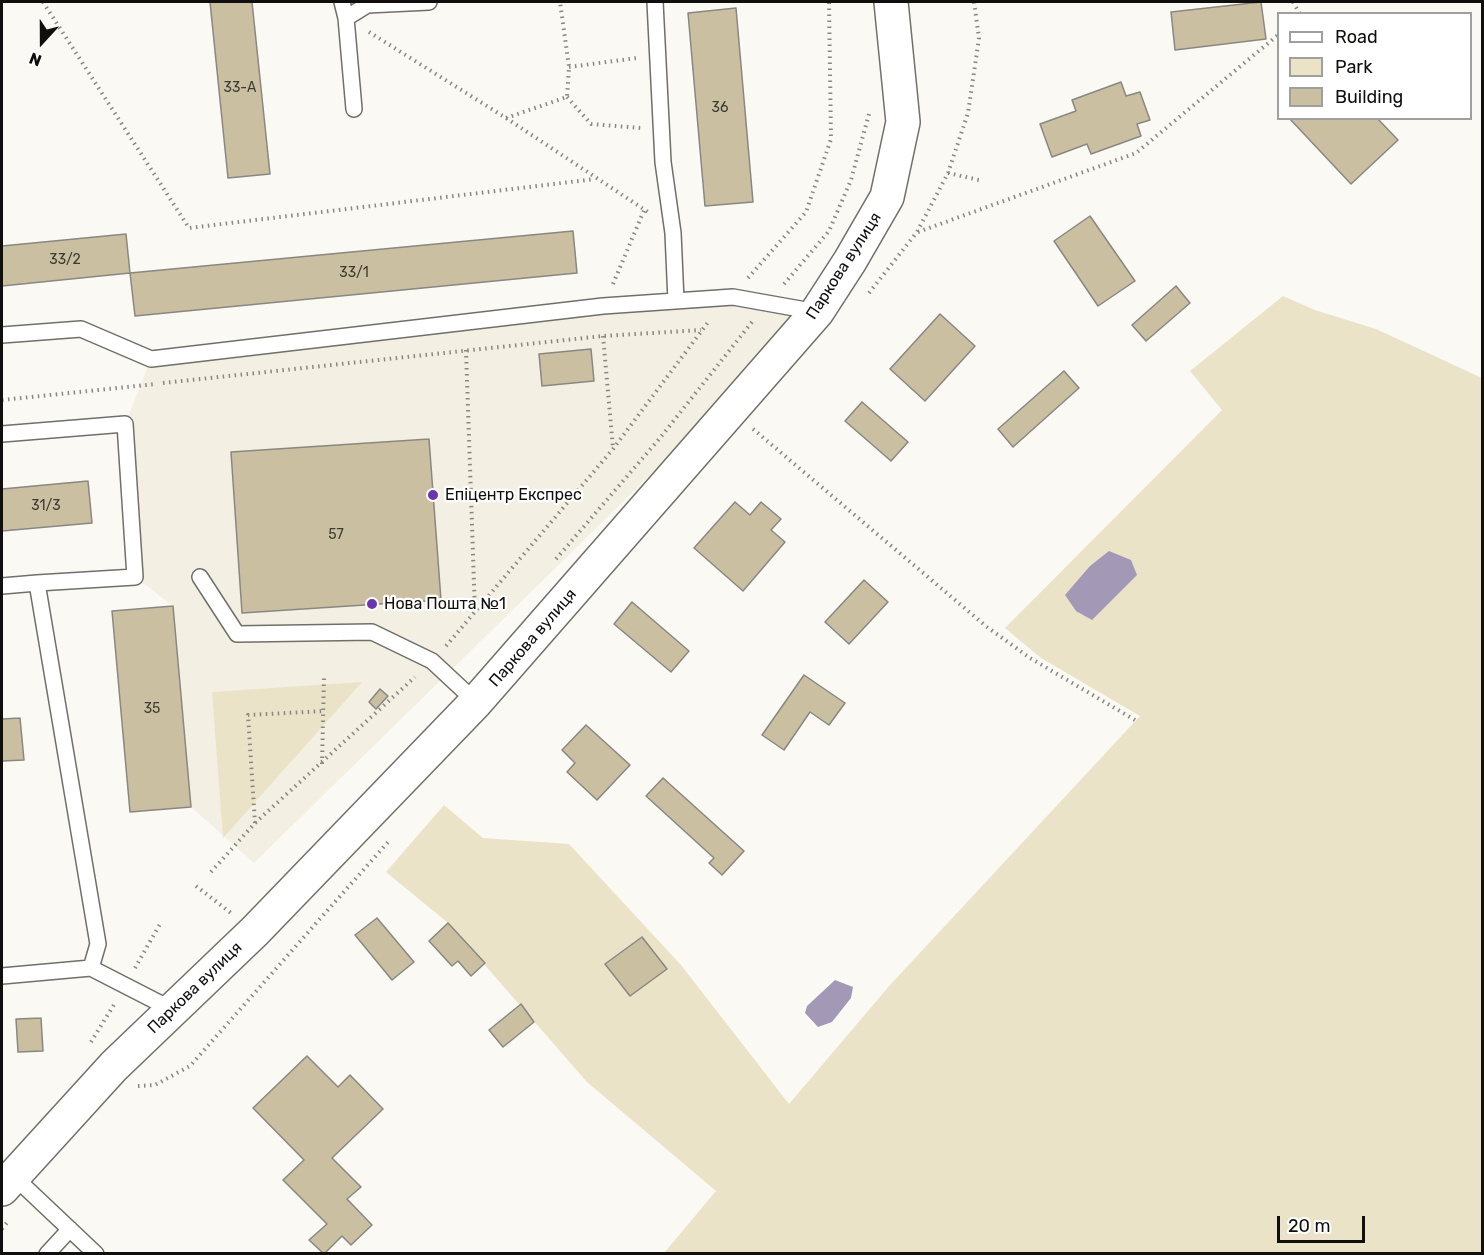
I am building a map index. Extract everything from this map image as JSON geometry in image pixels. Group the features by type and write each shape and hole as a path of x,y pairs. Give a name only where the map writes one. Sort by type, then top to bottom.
{"street":[{"name":"Паркова вулиця","path":"13,1188 114,1066 255,931 476,702 817,312 887,197 903,122 891,2"}],"lane":[{"path":"342,2 346,18 354,109"},
{"path":"346,18 367,5 429,2"},
{"path":"655,2 663,162 673,234 676,302"},
{"path":"2,335 81,328 151,359 603,306 733,297 817,312"},
{"path":"2,434 124,424 135,577 2,586"},
{"path":"200,577 237,634 372,632 432,661 476,702"},
{"path":"37,583 98,944 90,968"},
{"path":"2,976 90,968 173,1010"},
{"path":"13,1188 70,1229 96,1254"},
{"path":"47,1254 70,1229"}],"path":[{"path":"43,2 189,228 595,179"},
{"path":"560,2 569,67 567,97 591,124 661,130"},
{"path":"211,872 255,823 432,661 475,614 613,448 701,330 733,297 768,252 806,212 831,140 829,2"},
{"path":"346,18 506,118 595,179 644,209 673,234"},
{"path":"917,232 1136,153 1277,36"},
{"path":"569,67 656,56"},
{"path":"506,118 567,97"},
{"path":"549,567 660,438 729,348 829,231 850,180 865,124 874,104"},
{"path":"603,306 663,162"},
{"path":"948,173 979,180"},
{"path":"2,400 603,336 701,330"},
{"path":"603,336 613,448"},
{"path":"466,350 475,614"},
{"path":"752,429 987,627 1030,658 1135,720"},
{"path":"322,764 326,711 324,677"},
{"path":"255,823 249,715 326,711"},
{"path":"196,886 255,931"},
{"path":"89,1045 160,924"}],"shaded area":[{"path":"733,297 817,312 254,863 191,807 173,606 135,577 125,424 151,359"},
{"path":"1109,551 1131,560 1137,575 1092,620 1076,611 1065,595 1090,566"},
{"path":"835,980 853,987 851,998 832,1022 818,1027 805,1013 807,1006"}],"green space":[{"path":"1283,296 1315,310 1376,329 1482,378 1482,1253 664,1253 716,1191 587,1082 448,923 386,872 444,805 483,838 569,844 681,965 789,1104 890,985 1140,716 1041,658 1005,628 1222,410 1190,371"},
{"path":"362,682 223,838 212,692"}],"building":[{"path":"210,2 252,2 270,174 228,178"},
{"path":"1261,2 1266,39 1175,50 1171,12"},
{"path":"736,8 753,202 705,206 688,13"},
{"path":"1121,82 1126,96 1140,92 1150,120 1137,124 1141,136 1091,154 1087,144 1052,157 1040,124 1076,111 1072,100"},
{"path":"1291,120 1379,120 1398,140 1351,184"},
{"path":"1090,216 1135,281 1098,306 1054,241"},
{"path":"573,231 577,273 135,316 130,273"},
{"path":"126,234 130,273 2,286 2,246"},
{"path":"1176,286 1190,303 1146,341 1132,325"},
{"path":"940,314 975,346 925,401 890,369"},
{"path":"591,349 594,381 542,386 539,354"},
{"path":"1064,371 1079,388 1013,447 998,429"},
{"path":"862,402 908,442 891,461 845,421"},
{"path":"429,439 441,600 242,613 231,452"},
{"path":"88,481 92,523 2,531 2,489"},
{"path":"735,502 750,515 761,502 781,519 771,530 785,542 743,591 694,548"},
{"path":"864,580 888,602 849,644 825,622"},
{"path":"632,602 689,651 671,672 614,624"},
{"path":"173,606 191,807 130,812 112,611"},
{"path":"804,675 845,703 829,725 810,712 784,750 762,735"},
{"path":"380,689 388,696 376,709 369,702"},
{"path":"20,718 24,760 2,761 2,719"},
{"path":"586,725 630,765 597,800 567,772 575,763 562,750"},
{"path":"663,778 744,851 722,875 709,863 714,858 646,796"},
{"path":"377,918 414,962 392,980 355,935"},
{"path":"448,923 485,963 471,976 458,961 452,966 429,941"},
{"path":"642,937 667,969 630,996 605,964"},
{"path":"521,1004 534,1022 503,1047 489,1030"},
{"path":"41,1018 43,1051 18,1052 16,1019"},
{"path":"307,1056 338,1087 350,1075 383,1109 332,1158 361,1187 347,1199 372,1225 351,1245 342,1236 324,1254 309,1240 327,1224 283,1180 304,1160 253,1108"}],"place":[{"name":"Епіцентр Експрес","path":"433,495"},
{"name":"Нова Пошта №1","path":"372,604"}]}
